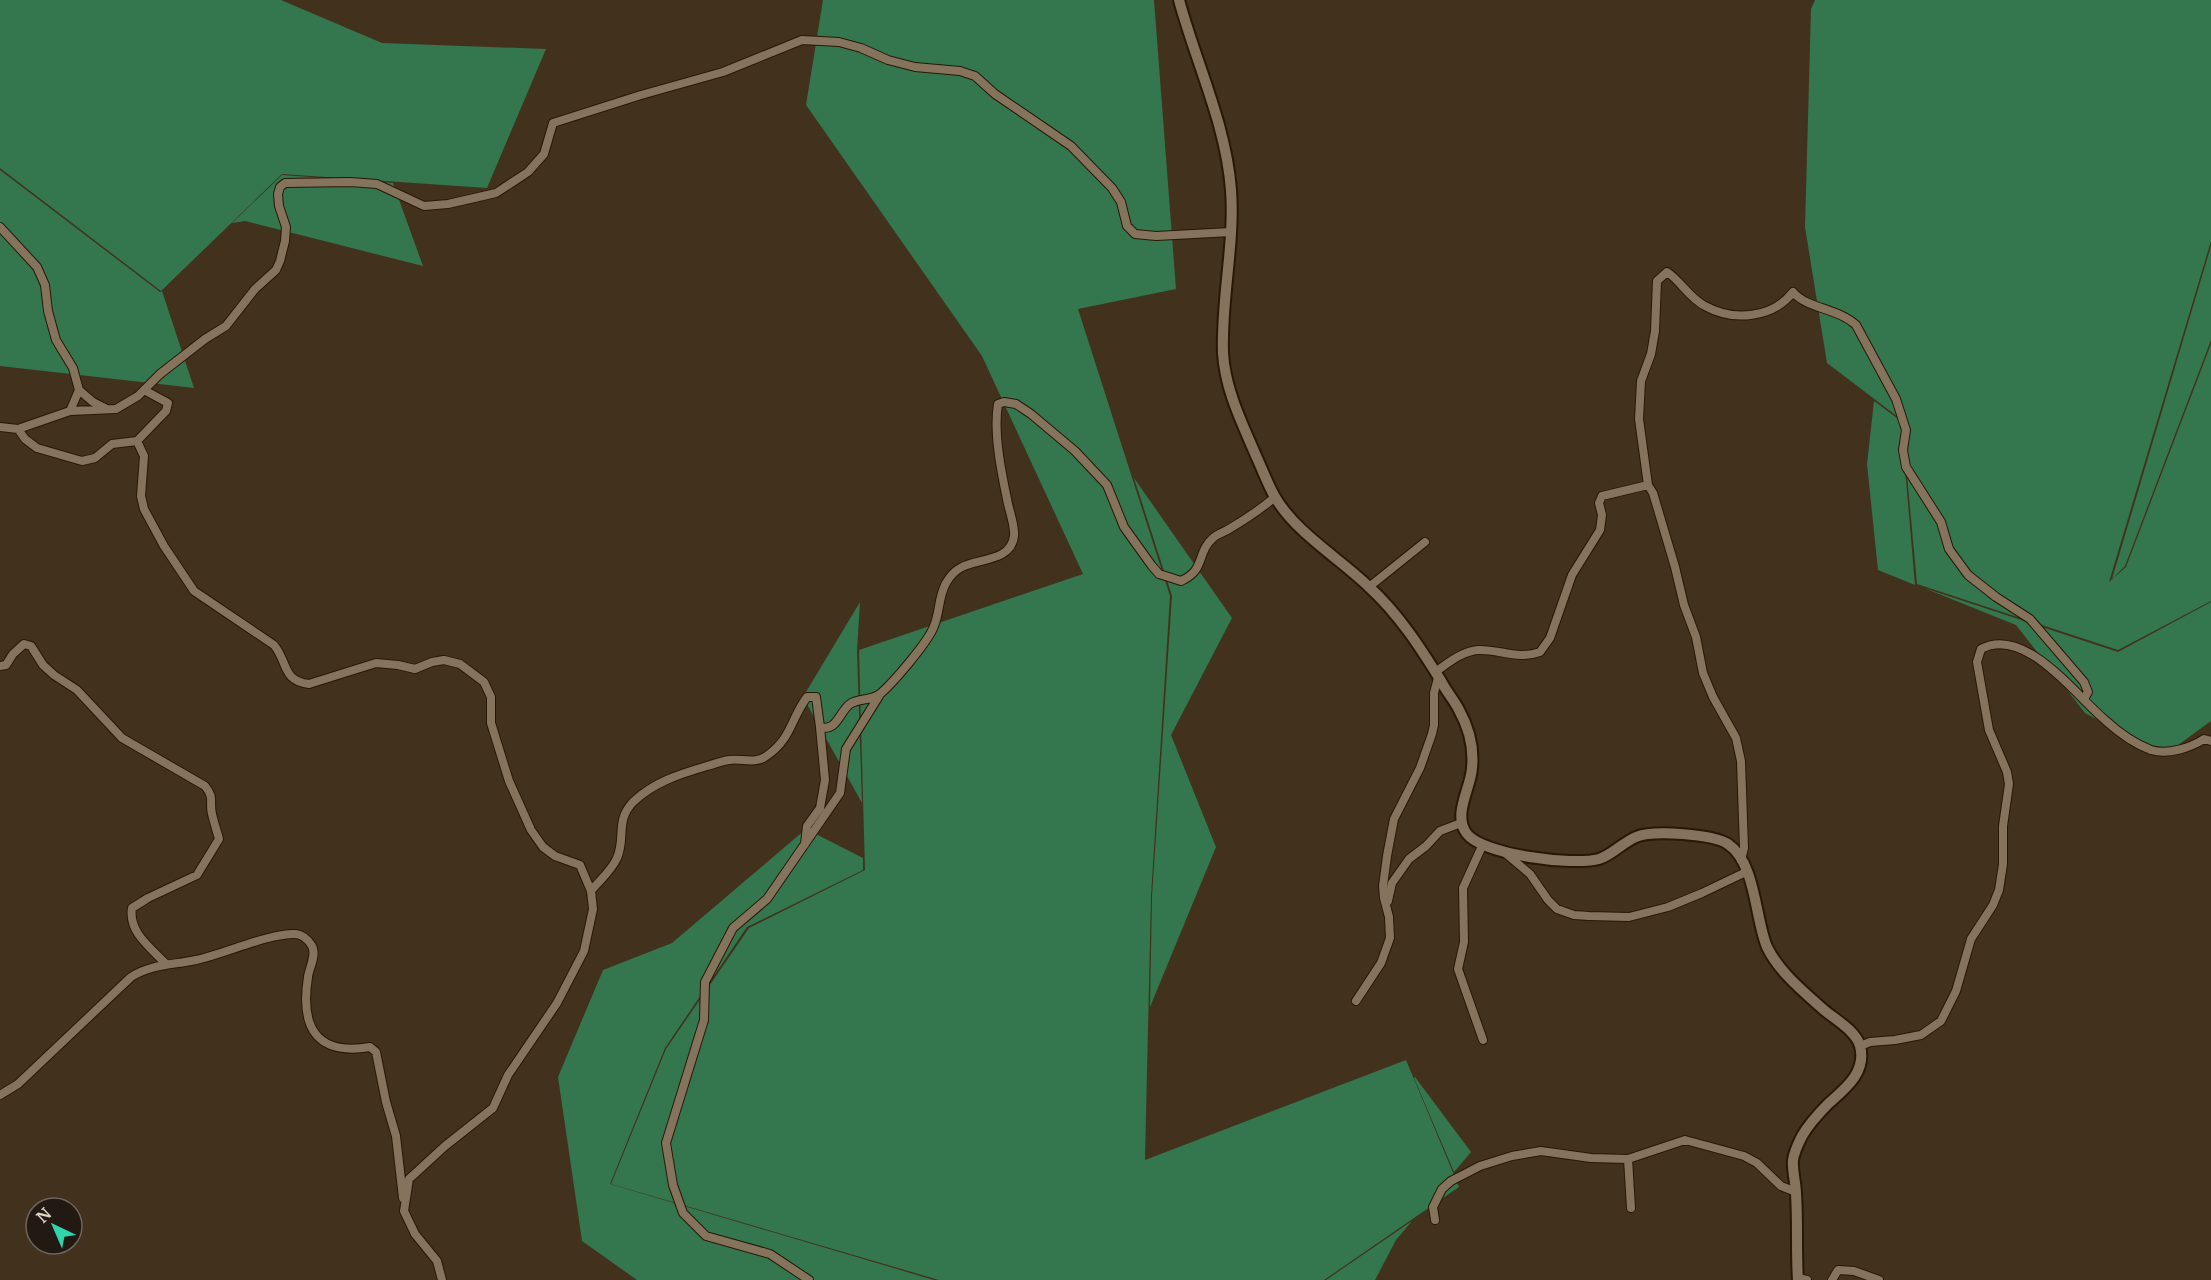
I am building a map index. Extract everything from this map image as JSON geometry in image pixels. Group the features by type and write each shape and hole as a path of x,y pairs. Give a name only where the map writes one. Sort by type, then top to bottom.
{"street":[{"path":"1179,0 1224,141 1231,193 1231,232 1224,340 1225,367 1238,414 1275,497 1295,521 1369,587 1404,626 1462,715 1472,746 1471,777 1461,823 1469,836 1483,844 1502,850 1547,860 1593,860 1607,855 1638,836 1655,833 1720,840 1732,847 1741,860 1756,900 1764,936 1773,957 1811,998 1852,1034 1860,1047 1860,1064 1852,1081 1814,1119 1795,1150 1793,1167 1796,1192 1796,1239 1801,1279"},
{"path":"0,426 18,429 70,411 116,409 138,396 160,374 205,339 226,326 255,289 276,270 285,241 286,227 278,194 280,187 285,183 377,184 424,206 448,204 496,193 528,172 544,154 553,123 723,72 802,40 839,42 906,65 960,71 975,76 995,94 1071,146 1112,188 1121,202 1127,226 1135,234 1156,236 1231,232"},
{"path":"0,227 37,267 45,285 48,311 56,340 73,368 79,390 93,402 110,410"},
{"path":"1741,860 1744,848 1741,761 1736,738 1713,697 1703,673 1696,637 1684,605 1653,493 1648,485 1640,419 1641,381 1651,354 1655,331 1656,281 1667,272 1705,306 1726,313 1750,315 1766,313 1785,303 1793,292 1799,299 1847,316 1856,325 1896,399 1906,430 1903,450 1906,467 1941,522 1949,549 1968,575 2030,619 2047,637 2084,682 2088,692 2084,699"},
{"path":"70,411 79,390"},
{"path":"18,429 25,439 38,448 82,461 95,458 112,444 136,441 166,411 168,403 144,390"},
{"path":"809,1280 770,1254 706,1236 683,1213 673,1185 666,1143 704,1020 705,982 733,928 767,899 840,793 846,749 879,695 924,644 934,626 938,601 953,574 964,566 989,561 999,555 1008,548 1014,536 1000,458 997,414 999,404 1005,402 1016,404 1031,414 1075,451 1096,473 1107,485 1124,527 1159,574 1181,581 1190,576 1199,566 1202,552 1213,537 1257,512 1275,497"},
{"path":"136,441 144,456 141,496 144,509 164,546 194,591 274,645 290,677 298,683 309,684 376,663 415,669 444,660 460,664 484,682 491,697 491,723 509,781 531,831 543,847 555,856 580,865 591,891 593,909 584,951 557,1003 508,1075 493,1108 445,1146 409,1179 404,1211"},
{"path":"1356,1001 1381,963 1388,945 1391,931 1384,898 1384,872 1394,819 1420,768 1432,734 1436,675 1471,651 1522,656 1540,652 1550,638 1572,575 1600,530 1602,515 1599,503 1602,496 1648,485"},
{"path":"1369,587 1425,542"},
{"path":"0,666 6,665 13,654 24,644 30,646 43,665 77,690 122,738 205,786 209,791 212,799 211,812 219,839 198,875 132,908 130,918 141,939 166,964"},
{"path":"1860,1047 1870,1042 1921,1035 1941,1021 1956,991 1971,939 2000,890 2003,826 2009,784 2007,772 1989,730 1977,662 1981,649 1996,645 2024,650 2049,667 2104,720 2126,736 2152,750 2181,749 2204,739 2211,741"},
{"path":"591,891 616,860 620,849 620,829 625,814 633,803 658,783 680,774 730,759 751,761 763,758 785,739 802,704 807,697 812,695 816,697 825,780 820,808 807,826 805,846"},
{"path":"820,728 830,728 850,704 879,695"},
{"path":"1387,910 1392,883 1409,859 1440,831 1461,823"},
{"path":"1483,844 1463,888 1464,942 1458,969 1483,1040"},
{"path":"1502,850 1530,874 1552,905 1563,912 1574,915 1620,917 1668,907 1746,872"},
{"path":"0,1095 18,1084 131,977 143,969 197,960 272,938 294,934 303,936 313,947 306,1000 307,1016 314,1034 324,1043 338,1049 370,1047 375,1052 396,1136 404,1211 415,1234 437,1262 442,1280"},
{"path":"1435,1220 1433,1207 1442,1189 1451,1180 1480,1166 1512,1156 1541,1151 1590,1158 1628,1159 1685,1140 1744,1156 1757,1163 1781,1186 1796,1192"},
{"path":"1628,1159 1632,1208"},
{"path":"1832,1280 1838,1270 1854,1271 1879,1280"}],"green space":[{"path":"0,0 281,0 382,43 546,49 487,188 282,174 161,291 0,168"},
{"path":"823,0 1154,0 1176,289 1078,309 1170,596 1151,896 1145,1160 1406,1060 1459,1187 1324,1280 939,1280 611,1184 666,1049 749,928 865,870 859,650 1083,574 982,356 806,105"},
{"path":"1815,0 2211,0 2211,241 2109,582 2126,567 2211,344 2211,601 2118,650 1917,584 1902,420 1827,363 1805,227 1811,9"},
{"path":"0,170 160,292 162,291 194,388 0,366"},
{"path":"282,175 393,183 423,266 245,221 232,223"},
{"path":"2211,246 2211,340 2125,566 2112,579"},
{"path":"1874,401 1901,421 1915,585 1878,570 1867,464"},
{"path":"1134,478 1232,618 1171,735 1216,847 1150,1007 1152,896 1172,596"},
{"path":"1924,588 2118,652 2211,602 2211,721 2163,756 2085,713 2016,625"},
{"path":"860,602 857,651 862,803 803,697"},
{"path":"806,829 863,858 863,870 747,927 665,1048 610,1184 934,1280 637,1280 582,1241 558,1077 603,970 672,943"},
{"path":"1414,1078 1471,1152 1454,1172"},
{"path":"1412,1221 1396,1240 1375,1280 1326,1280"}]}
